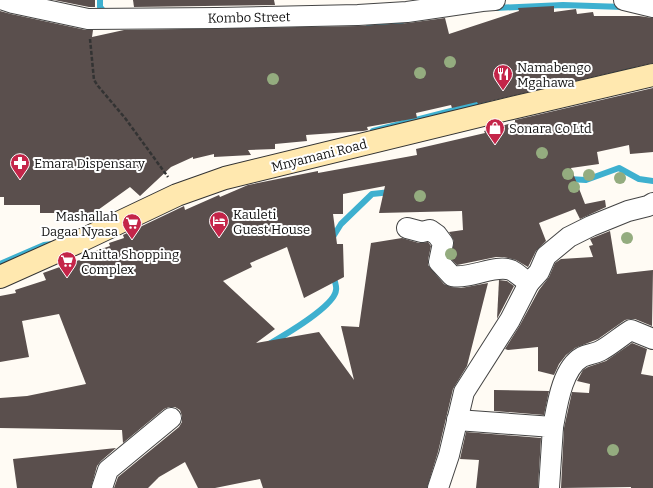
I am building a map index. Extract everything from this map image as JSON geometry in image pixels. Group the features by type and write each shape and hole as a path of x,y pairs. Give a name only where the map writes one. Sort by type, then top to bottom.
{"street":[{"name":"Kombo Street","path":"4,0 88,19 358,15 407,12 495,0"},
{"path":"624,0 653,7"},
{"name":"Mnyamani Road","path":"0,277 177,195 225,178 653,75"},
{"path":"438,488 449,455 464,392 510,320 529,283 539,272 546,256 570,237 591,226 628,210 648,206 653,203"},
{"path":"408,228 422,232 430,230 437,235 443,243 439,262 452,276 467,276 502,268 511,270 529,283"},
{"path":"549,488 553,427 558,401 568,373 581,358 600,351 631,330 653,338"},
{"path":"102,488 108,470 171,418"},
{"path":"457,420 553,427"}],"path":[{"path":"88,19 94,80 125,118 164,171 177,195"}],"building":[{"path":"54,0 95,0 95,7 89,7"},
{"path":"133,0 274,0 275,5 134,7"},
{"path":"554,6 554,12 576,9 577,14 593,12 594,16 639,16 653,18 653,63 478,104 477,102 452,108 451,105 416,113 417,118 367,127 368,130 306,135 307,141 275,144 275,149 248,150 251,155 214,157 214,154 193,159 193,157 171,167 140,196 130,187 84,220 83,213 40,213 40,205 4,205 4,197 0,197 0,11 86,30 93,30 92,37 124,30 358,26 408,23 445,18 449,34 519,11 518,8"},
{"path":"653,88 653,152 630,154 629,145 597,152 599,164 571,168 585,204 605,200 606,207 580,219 575,209 539,223 546,241 536,251 528,267 516,260 504,257 496,257 457,265 451,259 454,241 449,232 463,230 462,211 379,213 385,186 343,194 343,214 333,214 337,244 343,244 344,277 304,298 287,247 250,263 252,267 223,281 275,329 256,343 319,332 354,380 341,326 359,327 371,243 402,238 419,243 428,242 431,246 428,265 444,284 451,287 461,288 488,283 467,366 453,389 438,452 427,488 263,488 260,479 215,488 198,488 185,462 159,477 148,488 114,488 118,477 179,427 182,422 182,416 180,410 175,407 164,409 123,443 122,430 0,428 0,398 27,396 86,384 59,314 22,321 29,357 0,362 0,296 16,293 15,290 46,280 43,273 85,258 84,255 110,246 109,243 124,238 123,235 184,206 185,210 219,195 220,197 248,185 318,171 318,173 417,155 416,149 485,133 484,131 515,122 515,120"},
{"path":"610,231 617,274 653,270 652,326 635,319 625,320 598,339 575,348 566,355 559,364 554,375 538,371 538,347 505,349 539,290 549,277 555,263 561,259 593,257 589,246 593,245 590,239"},
{"path":"499,280 507,281 514,286 497,319"},
{"path":"632,343 647,349 641,374 653,376 653,488 561,488 564,428 572,392 589,393 590,384 577,381 583,370 606,361"},
{"path":"494,390 549,391 544,415 494,411"},
{"path":"466,432 541,438 538,488 476,488 479,460 460,459"},
{"path":"116,448 97,466 91,488 17,488 13,459"}],"waterway":[{"path":"100,0 100,7 107,15"},
{"path":"495,8 563,5 623,7"},
{"path":"368,23 383,24 401,22"},
{"path":"612,74 633,67"},
{"path":"537,90 573,83"},
{"path":"373,131 486,102"},
{"path":"568,179 586,180 619,168 639,179 653,181"},
{"path":"331,240 341,224 372,194 391,192"},
{"path":"0,264 44,245 52,244"},
{"path":"269,344 307,320 327,304 333,297 336,290 333,275"}],"place":[{"name":"Namabengo Mgahawa","path":"503,91"},
{"name":"Sonara Co Ltd","path":"495,145"},
{"name":"Emara Dispensary","path":"20,180"},
{"name":"Kauleti Guest House","path":"219,238"},
{"name":"Mashallah Dagaa Nyasa","path":"132,240"},
{"name":"Anitta Shopping Complex","path":"67,278"}]}
